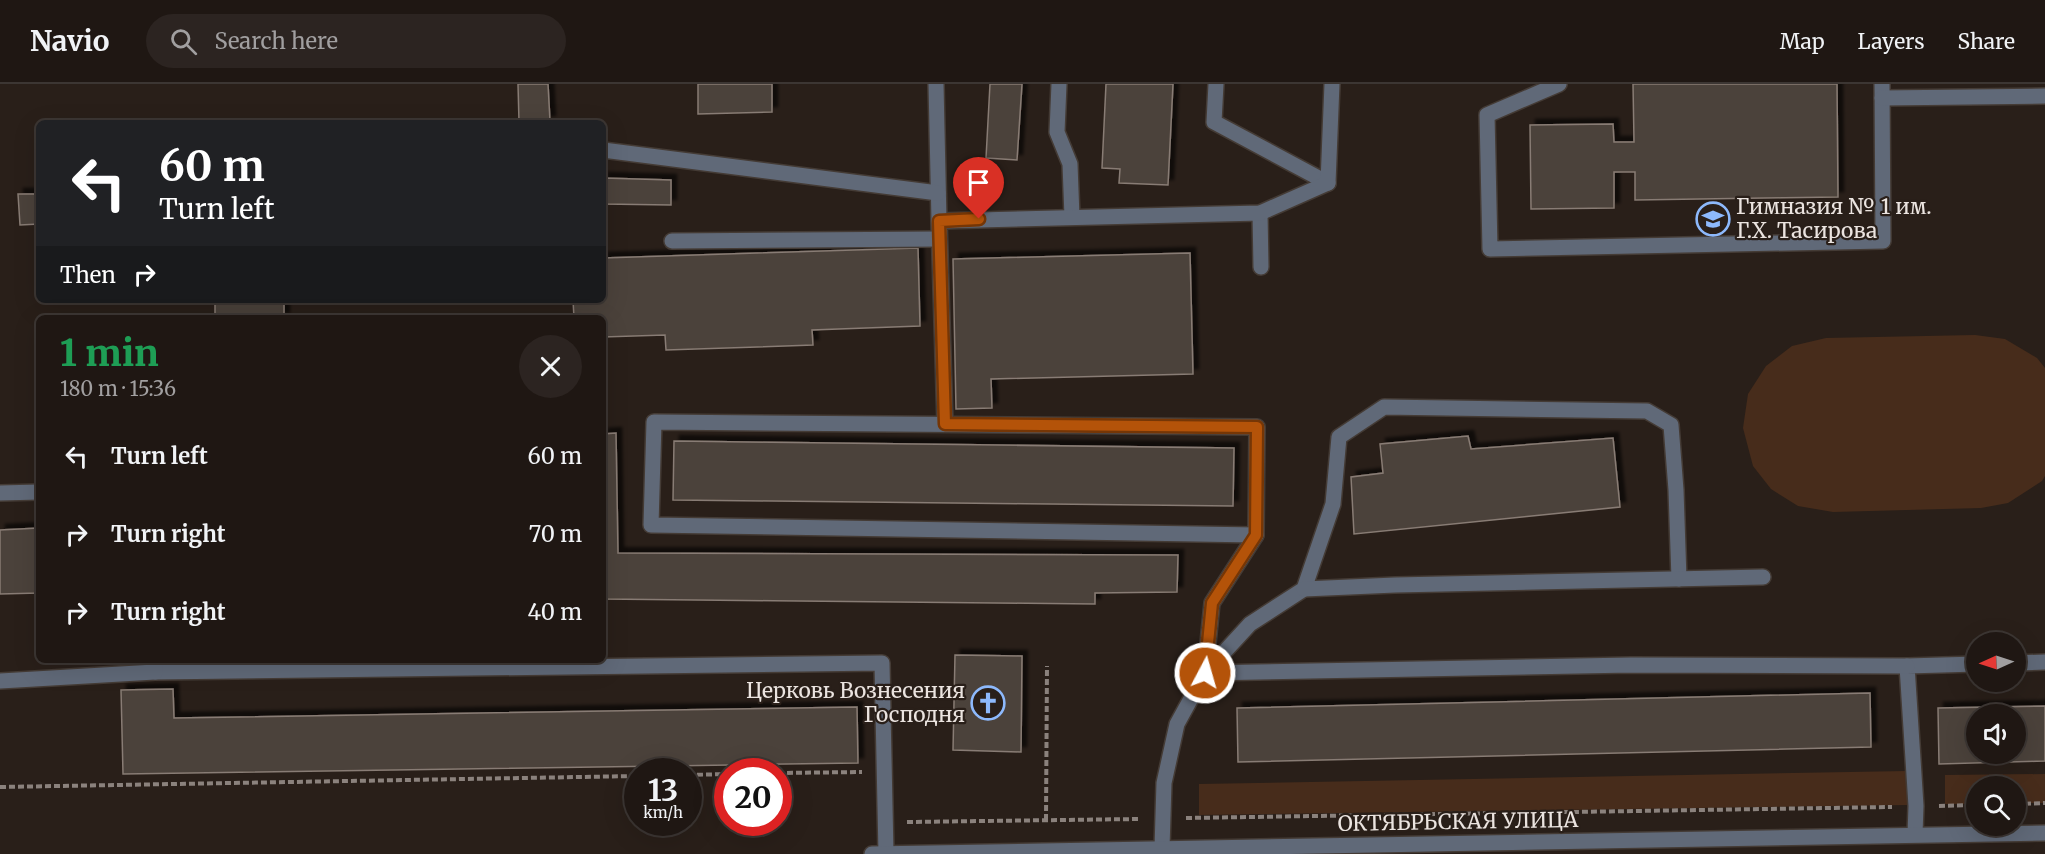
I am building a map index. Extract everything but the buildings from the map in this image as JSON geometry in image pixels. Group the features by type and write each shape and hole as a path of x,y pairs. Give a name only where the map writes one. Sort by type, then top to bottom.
{"street":[{"path":"936,84 945,424"},
{"path":"1059,84 1057,132 1070,164 1072,217"},
{"path":"1216,84 1214,122 1328,183"},
{"path":"1328,183 1332,84"},
{"path":"1559,84 1486,115 1490,249 1883,241 1882,91 2045,96"},
{"path":"606,150 938,193"},
{"path":"939,221 1260,213 1328,183"},
{"path":"1260,213 1261,267"},
{"path":"672,241 939,239"},
{"path":"1304,589 1333,504 1339,437 1384,407 1647,411 1671,425 1679,579"},
{"path":"1205,673 1212,603 1256,535 1257,427 654,422 651,525 1256,535"},
{"path":"0,493 36,492"},
{"path":"1162,848 1164,783 1177,724 1205,673 1250,624 1304,589 1763,577"},
{"path":"2026,663 2045,662"},
{"path":"0,681 155,666 882,663 886,854"},
{"path":"1205,673 1631,665 1966,664"},
{"path":"1908,666 1916,806 1915,834"},
{"name":"ОКТЯБРЬСКАЯ УЛИЦА","path":"872,854 1162,848 1358,849 1915,834 2045,833"}],"path":[{"path":"1046,820 1047,666"},
{"path":"792,773 883,771"},
{"path":"0,787 624,776"},
{"path":"2026,804 2045,803"},
{"path":"906,822 1966,805"}],"shaded area":[{"path":"1975,335 2005,339 2037,358 2045,368 2045,476 2042,481 2008,503 1981,508 1833,512 1798,506 1771,489 1753,466 1743,428 1748,394 1766,366 1792,346 1826,338"},
{"path":"1907,771 1907,805 1199,815 1199,784"},
{"path":"2045,774 2045,803 2026,803 2026,776 1966,776 1966,804 1945,804 1945,775"}],"place":[{"name":"Гимназия № 1 им. Г.Х. Тасирова","path":"1713,219"},
{"name":"Церковь Вознесения Господня","path":"988,703"}],"route":[{"path":"979,219 939,221 945,424 1257,427 1256,535 1212,603 1205,673"}]}
